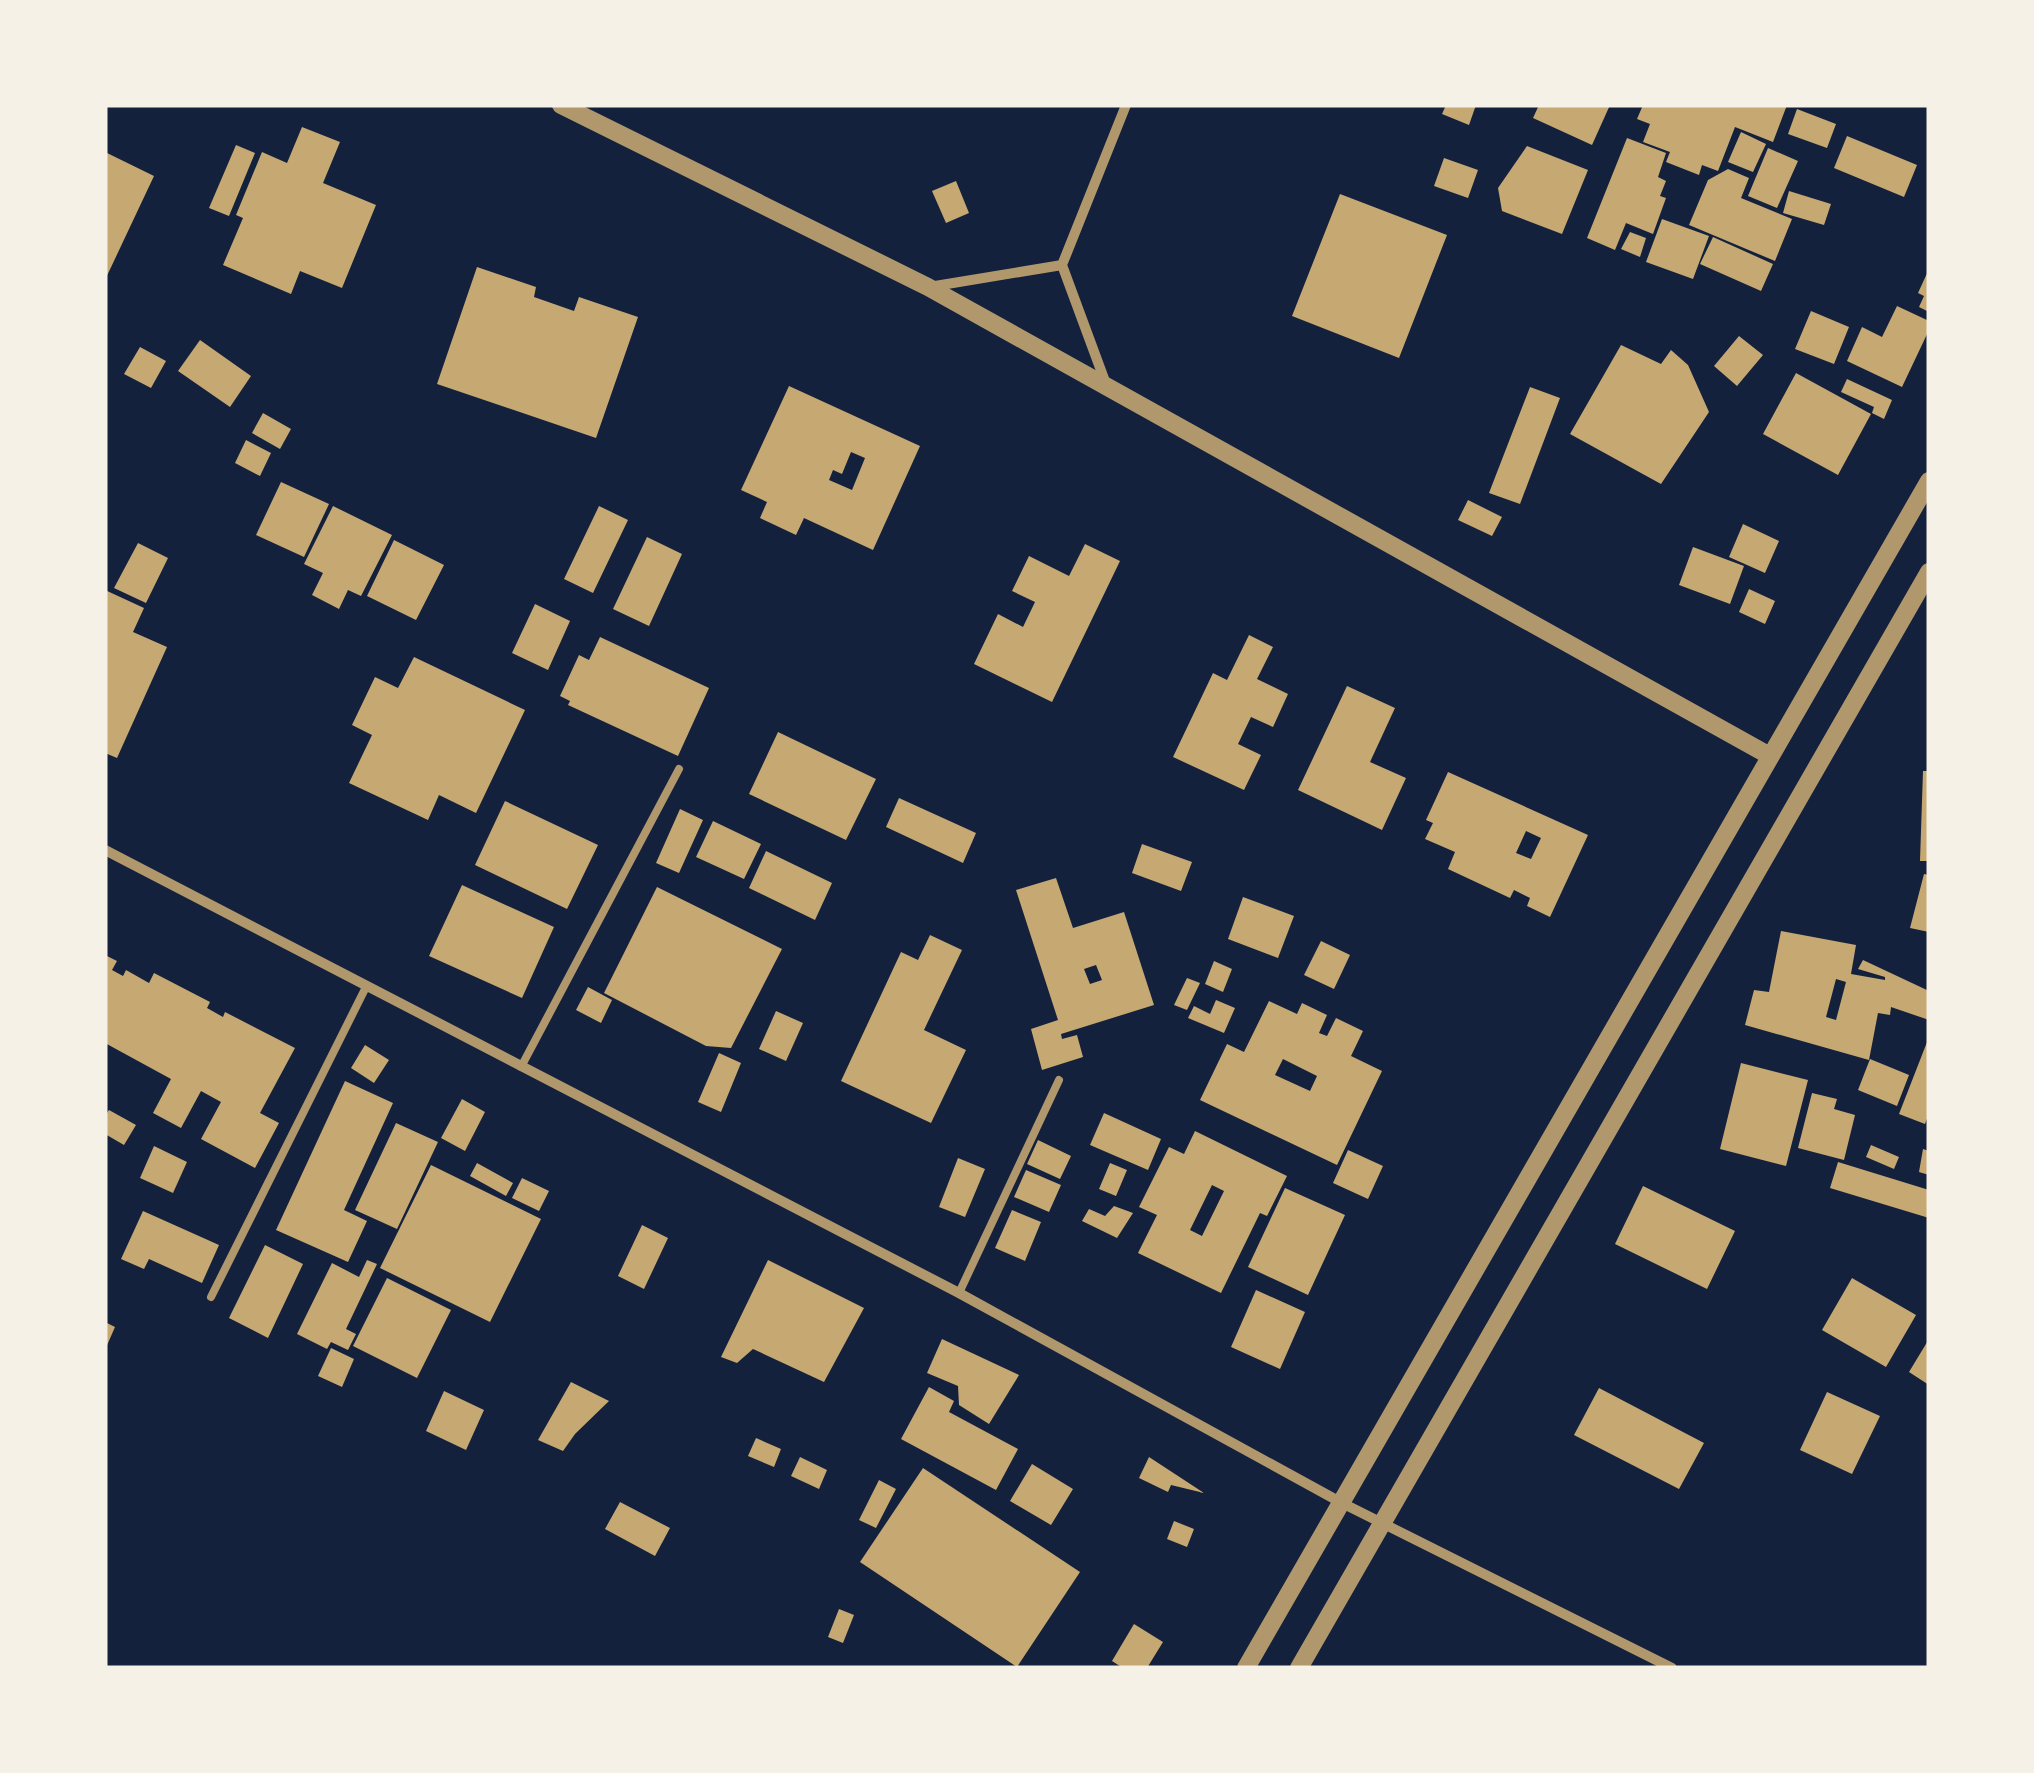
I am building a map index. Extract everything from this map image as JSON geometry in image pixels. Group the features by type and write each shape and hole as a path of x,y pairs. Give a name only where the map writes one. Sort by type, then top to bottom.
{"street":[{"path":"561,105 928,287 1770,756"},
{"path":"1106,384 1062,265 1126,105"},
{"path":"928,287 1062,265"},
{"path":"1246,1668 1929,480"},
{"path":"1299,1668 1929,572"},
{"path":"105,850 959,1293 1342,1503 1672,1668"}],"lane":[{"path":"521,1067 679,768"},
{"path":"211,1298 366,987"},
{"path":"959,1293 1060,1080"}],"building":[{"path":"1446,105 1476,105 1469,125 1442,114"},
{"path":"1539,105 1610,105 1592,145 1533,118"},
{"path":"1643,105 1787,105 1773,142 1735,127 1718,171 1702,165 1699,175 1666,162 1670,152 1643,142 1650,124 1637,119"},
{"path":"1797,109 1836,124 1827,148 1788,134"},
{"path":"302,127 340,142 323,183 376,205 342,288 300,271 291,294 223,265 243,218 236,215 262,152 287,163"},
{"path":"1741,132 1766,144 1753,172 1728,162"},
{"path":"1847,136 1917,165 1904,197 1834,168"},
{"path":"1627,138 1666,153 1658,177 1666,181 1660,196 1666,198 1653,234 1626,223 1615,250 1587,238"},
{"path":"236,145 255,153 229,216 209,208"},
{"path":"1527,146 1588,170 1562,234 1502,211 1498,188"},
{"path":"1768,148 1798,161 1777,208 1748,196"},
{"path":"105,152 154,176 105,280"},
{"path":"1444,158 1478,170 1468,198 1434,186"},
{"path":"1728,169 1749,178 1741,198 1792,219 1775,261 1689,225 1708,180"},
{"path":"956,181 969,213 946,223 932,191"},
{"path":"1789,191 1831,204 1824,225 1783,213"},
{"path":"1340,194 1447,235 1399,358 1292,316"},
{"path":"1662,219 1709,236 1693,279 1646,262"},
{"path":"1630,232 1646,238 1640,257 1621,249"},
{"path":"1713,237 1773,264 1761,291 1700,264"},
{"path":"477,267 536,287 534,297 574,311 579,297 638,317 596,438 437,384"},
{"path":"1929,269 1929,312 1919,307 1924,296 1918,293"},
{"path":"1897,306 1929,321 1929,330 1902,387 1847,361 1862,327 1882,337"},
{"path":"1811,311 1849,327 1834,364 1795,349"},
{"path":"1739,336 1763,355 1737,386 1714,366"},
{"path":"200,340 251,376 230,407 178,371"},
{"path":"1621,345 1661,364 1671,350 1688,365 1709,412 1661,484 1570,434"},
{"path":"140,347 166,361 151,388 124,374"},
{"path":"1796,373 1871,414 1838,475 1763,434"},
{"path":"1847,379 1892,400 1884,419 1872,413 1874,407 1841,392"},
{"path":"789,386 920,446 873,550 804,518 796,535 760,518 767,502 741,490","holes":["851,452 865,458 852,490 829,480 833,470 842,474"]},
{"path":"1530,387 1560,398 1520,504 1489,493"},
{"path":"263,413 291,429 280,449 252,433"},
{"path":"246,440 271,453 260,476 235,463"},
{"path":"281,482 329,504 304,557 256,535"},
{"path":"1468,500 1502,517 1492,536 1458,520"},
{"path":"333,506 392,535 361,596 348,590 339,609 312,595 323,573 304,564"},
{"path":"599,506 628,520 593,593 564,579"},
{"path":"1743,524 1779,541 1765,573 1729,557"},
{"path":"647,537 682,554 649,626 613,609"},
{"path":"394,540 444,565 416,620 367,596"},
{"path":"138,543 168,558 146,603 114,588"},
{"path":"1085,544 1120,561 1052,702 974,664 998,614 1023,627 1035,602 1012,591 1029,556 1069,576"},
{"path":"1693,547 1744,566 1730,604 1679,585"},
{"path":"1749,589 1775,601 1765,624 1739,612"},
{"path":"105,590 144,608 133,632 167,647 117,758 105,753"},
{"path":"535,604 570,621 548,670 512,653"},
{"path":"1249,635 1273,647 1257,679 1288,694 1273,727 1251,717 1238,744 1261,755 1244,790 1173,757 1213,673 1227,680"},
{"path":"600,637 709,688 678,756 568,705 570,701 560,696 579,655 589,660"},
{"path":"414,657 525,710 476,813 439,795 428,820 349,783 372,735 352,725 375,677 398,688"},
{"path":"1347,686 1395,708 1370,762 1406,778 1382,830 1298,790"},
{"path":"778,732 876,779 846,840 749,794"},
{"path":"1923,771 1929,771 1929,861 1920,861"},
{"path":"1448,772 1588,835 1550,917 1527,906 1530,898 1514,890 1510,898 1448,869 1455,852 1425,839 1433,823 1426,820","holes":["1526,831 1541,838 1531,859 1516,853"]},
{"path":"899,798 976,833 963,863 886,827"},
{"path":"505,801 598,845 567,909 475,865"},
{"path":"680,809 703,820 679,873 656,863"},
{"path":"713,821 761,844 744,879 696,857"},
{"path":"1142,844 1192,862 1181,891 1132,873"},
{"path":"766,851 832,883 815,920 749,888"},
{"path":"1924,874 1929,875 1929,932 1910,928"},
{"path":"1056,878 1073,928 1124,912 1154,1005 1061,1034 1062,1039 1077,1035 1083,1057 1042,1070 1031,1029 1058,1020 1016,890","holes":["1096,965 1102,980 1090,984 1084,969"]},
{"path":"462,885 554,927 522,998 429,956"},
{"path":"657,887 782,949 731,1048 706,1046 604,993"},
{"path":"1243,897 1294,916 1278,958 1228,939"},
{"path":"1781,931 1856,945 1851,974 1885,980 1858,969 1863,960 1929,991 1929,1020 1891,1007 1890,1015 1878,1013 1869,1060 1745,1025 1754,990 1769,992","holes":["1836,979 1846,982 1836,1020 1826,1017"]},
{"path":"930,935 962,950 924,1030 966,1050 931,1123 841,1081 901,952 918,960"},
{"path":"1321,941 1350,955 1334,989 1304,975"},
{"path":"105,955 117,961 112,970 123,976 126,970 149,983 154,973 210,1002 207,1008 223,1017 225,1012 295,1048 260,1113 279,1123 255,1168 201,1139 221,1102 201,1091 181,1128 153,1113 171,1079 105,1043"},
{"path":"1214,961 1232,969 1223,992 1205,984"},
{"path":"1187,978 1200,983 1187,1010 1174,1005"},
{"path":"588,987 612,1000 601,1023 576,1010"},
{"path":"1216,1000 1235,1008 1224,1033 1188,1018 1194,1006 1210,1014"},
{"path":"1269,1001 1297,1014 1302,1003 1327,1015 1319,1033 1327,1036 1336,1018 1363,1031 1351,1056 1382,1071 1337,1165 1200,1100 1227,1044 1244,1052","holes":["1283,1059 1317,1076 1310,1091 1275,1075"]},
{"path":"776,1011 803,1023 786,1061 759,1049"},
{"path":"1929,1037 1929,1113 1925,1124 1899,1114"},
{"path":"365,1045 389,1060 374,1083 351,1068"},
{"path":"719,1053 741,1063 721,1112 698,1102"},
{"path":"1870,1059 1909,1075 1897,1106 1858,1090"},
{"path":"1741,1063 1808,1080 1786,1166 1720,1149"},
{"path":"345,1081 393,1103 344,1210 367,1221 348,1262 276,1230"},
{"path":"1812,1093 1837,1099 1834,1109 1855,1115 1844,1160 1798,1148"},
{"path":"462,1099 485,1112 465,1151 441,1138"},
{"path":"109,1110 136,1125 124,1145 105,1134"},
{"path":"1104,1113 1161,1139 1148,1170 1090,1145"},
{"path":"396,1123 438,1142 397,1229 355,1210"},
{"path":"1195,1131 1287,1176 1267,1216 1260,1213 1221,1293 1138,1253 1157,1215 1139,1207 1169,1147 1184,1154","holes":["1212,1185 1224,1191 1202,1236 1190,1230"]},
{"path":"1038,1140 1071,1156 1060,1179 1027,1164"},
{"path":"1871,1145 1899,1157 1894,1169 1866,1157"},
{"path":"154,1146 187,1162 173,1193 140,1178"},
{"path":"1923,1149 1929,1151 1929,1175 1919,1172"},
{"path":"1348,1150 1383,1166 1368,1199 1333,1183"},
{"path":"958,1158 985,1169 965,1217 939,1207"},
{"path":"1838,1162 1929,1190 1929,1218 1830,1188"},
{"path":"477,1163 513,1183 506,1196 470,1176"},
{"path":"1110,1163 1127,1170 1116,1196 1099,1189"},
{"path":"431,1165 541,1219 490,1322 380,1268"},
{"path":"1026,1170 1061,1185 1049,1212 1014,1197"},
{"path":"522,1178 549,1191 539,1211 512,1198"},
{"path":"1643,1186 1735,1231 1707,1289 1615,1244"},
{"path":"1285,1188 1345,1215 1308,1295 1248,1267"},
{"path":"1114,1206 1133,1213 1117,1238 1082,1221 1089,1209 1105,1216"},
{"path":"1012,1210 1041,1222 1025,1261 995,1248"},
{"path":"143,1211 219,1245 202,1283 149,1259 144,1269 121,1259"},
{"path":"642,1225 668,1238 644,1289 618,1276"},
{"path":"265,1245 303,1264 268,1338 229,1318"},
{"path":"367,1260 377,1264 346,1329 356,1334 348,1350 331,1342 327,1349 297,1334 332,1263 359,1277"},
{"path":"768,1260 864,1308 824,1382 753,1349 737,1363 721,1357"},
{"path":"387,1278 451,1310 417,1378 353,1346"},
{"path":"1852,1278 1916,1315 1886,1367 1822,1330"},
{"path":"1256,1290 1305,1312 1280,1369 1231,1347"},
{"path":"105,1322 115,1327 105,1350"},
{"path":"942,1339 1019,1375 989,1424 959,1405 958,1386 927,1373"},
{"path":"1929,1339 1929,1385 1909,1372"},
{"path":"331,1348 354,1359 342,1387 318,1376"},
{"path":"571,1382 609,1401 563,1451 538,1440"},
{"path":"929,1387 954,1401 949,1412 1018,1449 996,1490 901,1439"},
{"path":"1599,1388 1704,1443 1679,1489 1574,1435"},
{"path":"444,1391 484,1410 466,1450 426,1431"},
{"path":"1827,1392 1880,1416 1852,1474 1800,1450"},
{"path":"756,1438 781,1449 774,1467 748,1456"},
{"path":"800,1457 827,1470 819,1489 791,1476"},
{"path":"1149,1457 1204,1493 1171,1485 1168,1492 1139,1478"},
{"path":"1032,1464 1073,1489 1051,1525 1010,1501"},
{"path":"923,1468 1080,1572 1017,1667 860,1562"},
{"path":"879,1480 896,1489 876,1528 859,1520"},
{"path":"620,1502 670,1528 655,1556 605,1529"},
{"path":"1174,1521 1194,1529 1187,1547 1167,1539"},
{"path":"839,1609 854,1615 843,1643 828,1637"},
{"path":"1134,1624 1163,1642 1147,1668 1123,1668 1112,1661"}]}
